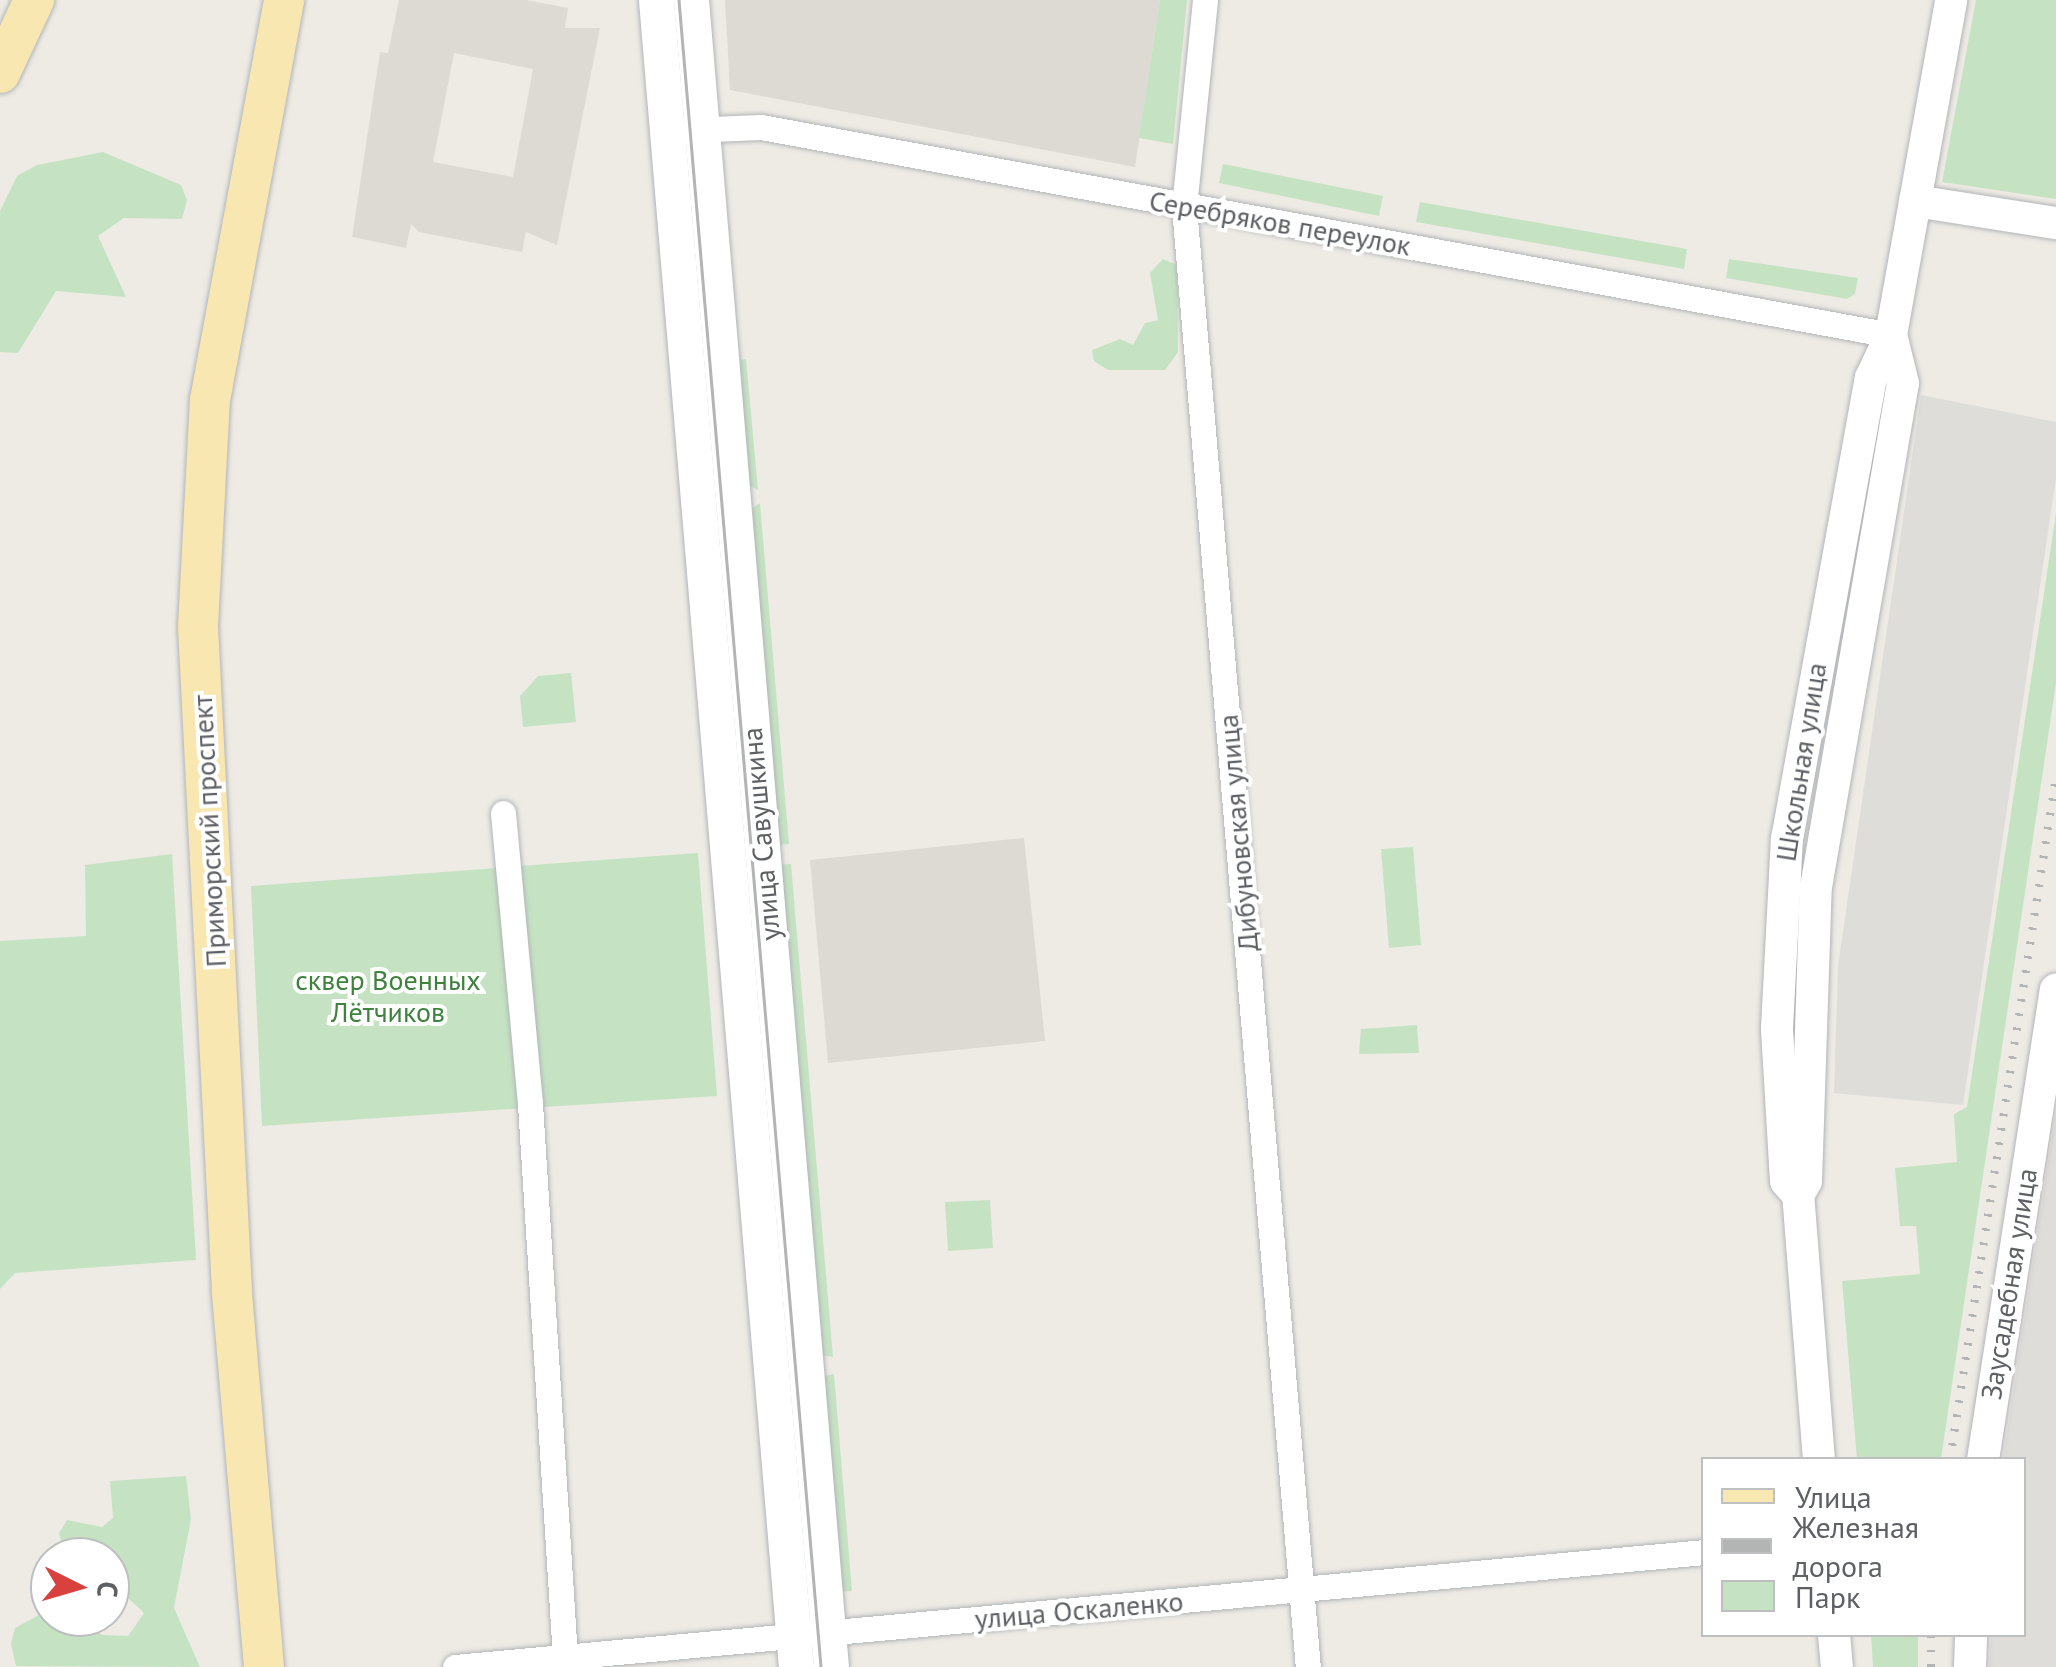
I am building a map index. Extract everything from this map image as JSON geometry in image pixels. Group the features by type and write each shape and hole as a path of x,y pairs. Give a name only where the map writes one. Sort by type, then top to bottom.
{"main road":[{"path":"0,73 34,0"},
{"name":"Приморский проспект","path":"264,1667 233,1310 198,627 210,400 284,0"},
{"name":"улица Савушкина","path":"656,0 684,130 812,1651"},
{"name":"улица Савушкина","path":"684,130 691,0"}],"street":[{"name":"Дибуновская улица","path":"1205,0 1184,207 1308,1667"},
{"name":"Школьная улица","path":"1819,1457 1798,1195 1786,1181 1777,1028 1786,839 1871,378 1891,335 1950,0"},
{"name":"Серебряков переулок","path":"684,130 761,128 1891,335"},
{"path":"1915,201 2056,223"},
{"path":"503,813 530,1104 565,1657"},
{"name":"Заусадебная улица","path":"1983,1457 2056,990"},
{"name":"улица Оскаленко","path":"455,1667 565,1657 812,1651 1301,1590 1701,1552"},
{"path":"1834,1637 1837,1667"},
{"path":"1970,1667 1971,1637"}],"shaded area":[{"path":"399,0 526,0 568,8 565,28 600,28 557,245 526,232 522,252 419,232 411,224 406,248 352,237 380,52 388,53","holes":["454,53 533,69 513,177 433,162"]},
{"path":"725,0 1160,0 1135,167 730,90"},
{"path":"1921,395 2056,422 2056,478 1963,1105 1834,1093 1838,966"},
{"path":"1024,838 1045,1041 828,1063 810,860"},
{"path":"2056,1111 2056,1667 1989,1667 1991,1637 2026,1637 2026,1457 2003,1457"}],"green space":[{"path":"1160,0 1187,0 1173,144 1139,138"},
{"path":"1976,0 2056,0 2056,199 1942,182"},
{"path":"103,152 181,185 187,200 182,219 124,218 98,236 126,297 56,291 18,353 0,352 0,211 17,176 37,165"},
{"path":"1223,164 1383,196 1379,216 1219,183"},
{"path":"1420,202 1687,249 1684,269 1416,222"},
{"path":"1163,259 1177,265 1178,352 1165,370 1108,370 1094,361 1092,350 1120,339 1133,345 1145,323 1158,320 1150,273"},
{"path":"1729,259 1858,278 1855,294 1847,299 1726,278"},
{"path":"746,359 758,490 750,486 730,361"},
{"path":"760,503 789,844 772,845 751,601 759,595 751,509"},
{"path":"2056,513 2056,683 1941,1457 1857,1457 1842,1281 1920,1274 1916,1226 1900,1226 1895,1168 1957,1162 1954,1114 1967,1107"},
{"path":"571,673 576,722 523,727 520,696 538,676"},
{"path":"1413,847 1421,945 1389,948 1381,849"},
{"name":"сквер Военных Лётчиков","path":"698,853 717,1096 544,1107 518,866"},
{"path":"172,854 196,1260 15,1273 0,1289 0,941 86,936 85,865"},
{"path":"791,864 833,1357 819,1355 773,865"},
{"name":"сквер Военных Лётчиков","path":"498,868 526,1108 262,1126 251,886"},
{"path":"1417,1025 1419,1053 1359,1054 1361,1029"},
{"path":"990,1200 993,1248 948,1251 945,1202"},
{"path":"834,1374 852,1591 834,1592 820,1377"},
{"path":"186,1476 191,1519 174,1608 200,1667 16,1666 11,1644 15,1628 30,1620 30,1637 130,1637 144,1613 130,1600 130,1537 60,1537 67,1520 102,1527 113,1518 110,1481"},
{"path":"1871,1637 1918,1637 1918,1667 1873,1667"}],"tram line":[{"path":"679,0 821,1667"}],"railway":[{"path":"1950,1457 2056,777"},
{"path":"1931,1637 1931,1667"}]}
